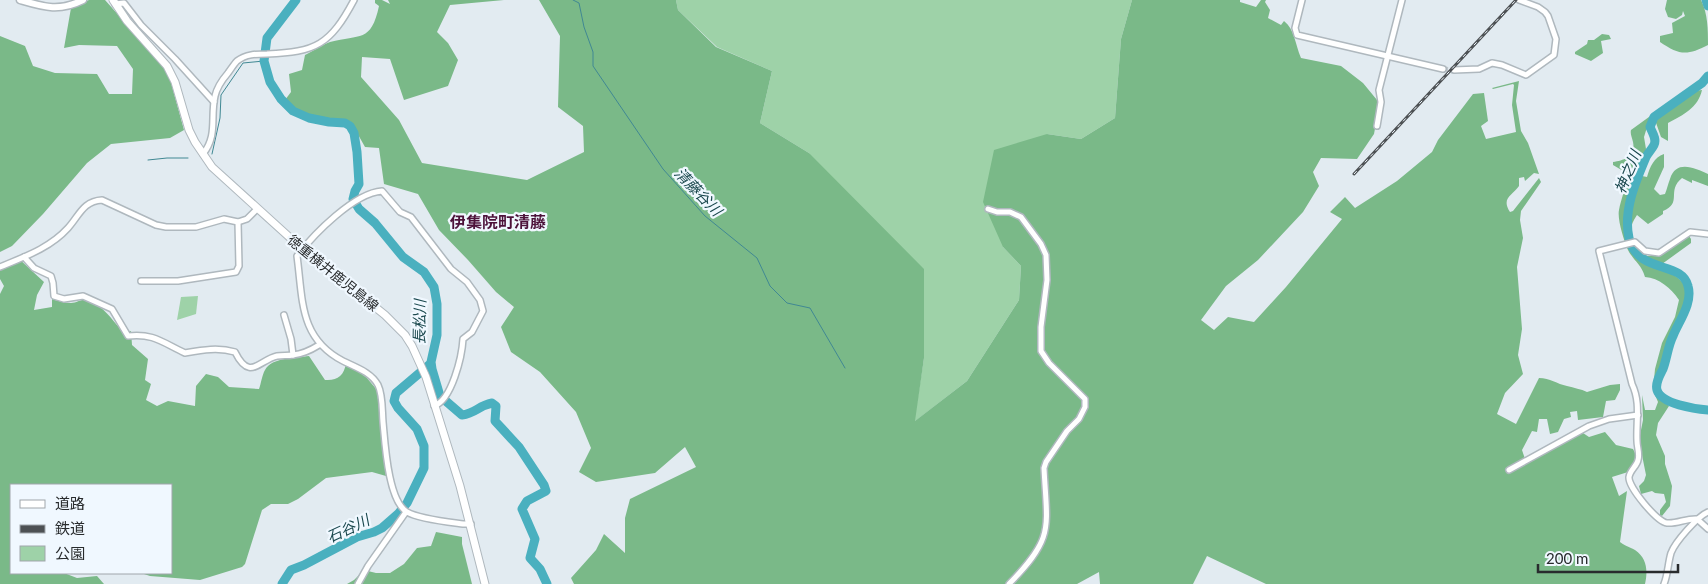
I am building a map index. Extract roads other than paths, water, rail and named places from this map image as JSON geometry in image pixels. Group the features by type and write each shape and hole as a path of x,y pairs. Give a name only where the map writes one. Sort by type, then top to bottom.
{"main road":[{"name":"徳重横井鹿児島線","path":"114,2 132,27 167,66 175,82 189,130 212,167 257,210 396,326 412,346 426,378 440,402 485,584"}],"street":[{"path":"20,0 55,8 69,6 83,0"},
{"path":"203,154 208,147 212,135 214,102 220,82 237,61 256,54 296,52 319,44 338,26 354,0"},
{"path":"1302,0 1295,28 1297,35 1443,69"},
{"path":"1377,126 1381,102 1379,90 1402,0"},
{"path":"1454,70 1479,70 1492,63 1526,75 1554,55 1556,39 1548,16 1538,7 1519,0"},
{"path":"114,2 124,3 141,25 214,102"},
{"path":"440,402 456,375 460,354 463,349 463,339 472,332 483,311 483,306 467,282 451,269 411,217 400,212 382,191 369,194 351,203 297,256 306,318 312,334 327,352 364,371 378,384 388,466 392,486 401,507 406,512 414,515 471,524"},
{"path":"0,267 24,258 49,244 67,229 84,205 96,200 102,200 156,225 166,227 196,226 224,219 238,222 257,210"},
{"path":"988,209 997,212 1010,212 1020,216 1041,244 1046,255 1047,280 1041,327 1041,351 1049,363 1085,398 1085,407 1079,419 1067,431 1044,468 1048,509 1045,534 1035,556 1009,584"},
{"path":"141,281 178,281 236,272 239,266 238,222"},
{"path":"1698,519 1668,523 1660,521 1631,485 1629,477 1638,462 1636,392 1632,384 1598,251 1635,242 1645,251 1659,253 1690,232 1708,234"},
{"path":"24,258 34,268 51,276 54,296 64,299 83,296 112,309 128,336 143,334 166,342 185,353 204,350 227,350 235,352 239,361 245,366 257,367 276,356 293,355 311,350 320,345"},
{"path":"284,315 291,339 293,355"},
{"path":"1509,470 1589,426 1609,419 1638,415"},
{"path":"358,584 368,566 406,512"},
{"path":"1664,584 1673,548 1698,519 1708,512"},
{"path":"1698,519 1708,529"}],"waterway":[{"name":"長松川","path":"296,0 267,38 264,61 270,82 281,99 293,111 309,118 345,123 350,126 354,133 359,184 353,199 359,209 375,223 403,257 424,272 434,287 437,304 437,335 431,362 440,396 462,415 492,403 496,406 495,421 519,447 544,485 546,491 527,501 522,509 535,539 530,558 540,569 547,584"},
{"name":"清藤谷川","path":"573,0 579,3 584,27 593,52 593,66 663,169 705,216 757,258 770,286 787,303 810,308 845,368"},
{"name":"神之川","path":"1706,0 1708,6"},
{"path":"212,154 220,118 221,95 243,63 264,61"},
{"name":"神之川","path":"1708,76 1702,83 1654,117 1650,127 1655,143 1646,157 1634,187 1628,218 1629,238 1634,250 1650,263 1678,273 1684,278 1688,286 1689,299 1685,312 1671,340 1663,369 1657,382 1657,390 1660,395 1671,402 1687,407 1708,410"},
{"path":"148,160 188,158"},
{"name":"石谷川","path":"282,584 291,570 357,537 382,528 407,503 424,468 424,446 417,429 394,401 396,393 429,365"}],"tunnel":[{"path":"1443,69 1454,70"}],"railway":[{"path":"1354,174 1516,0"}],"district":[{"name":"伊集院町清藤","path":"498,222"}]}
